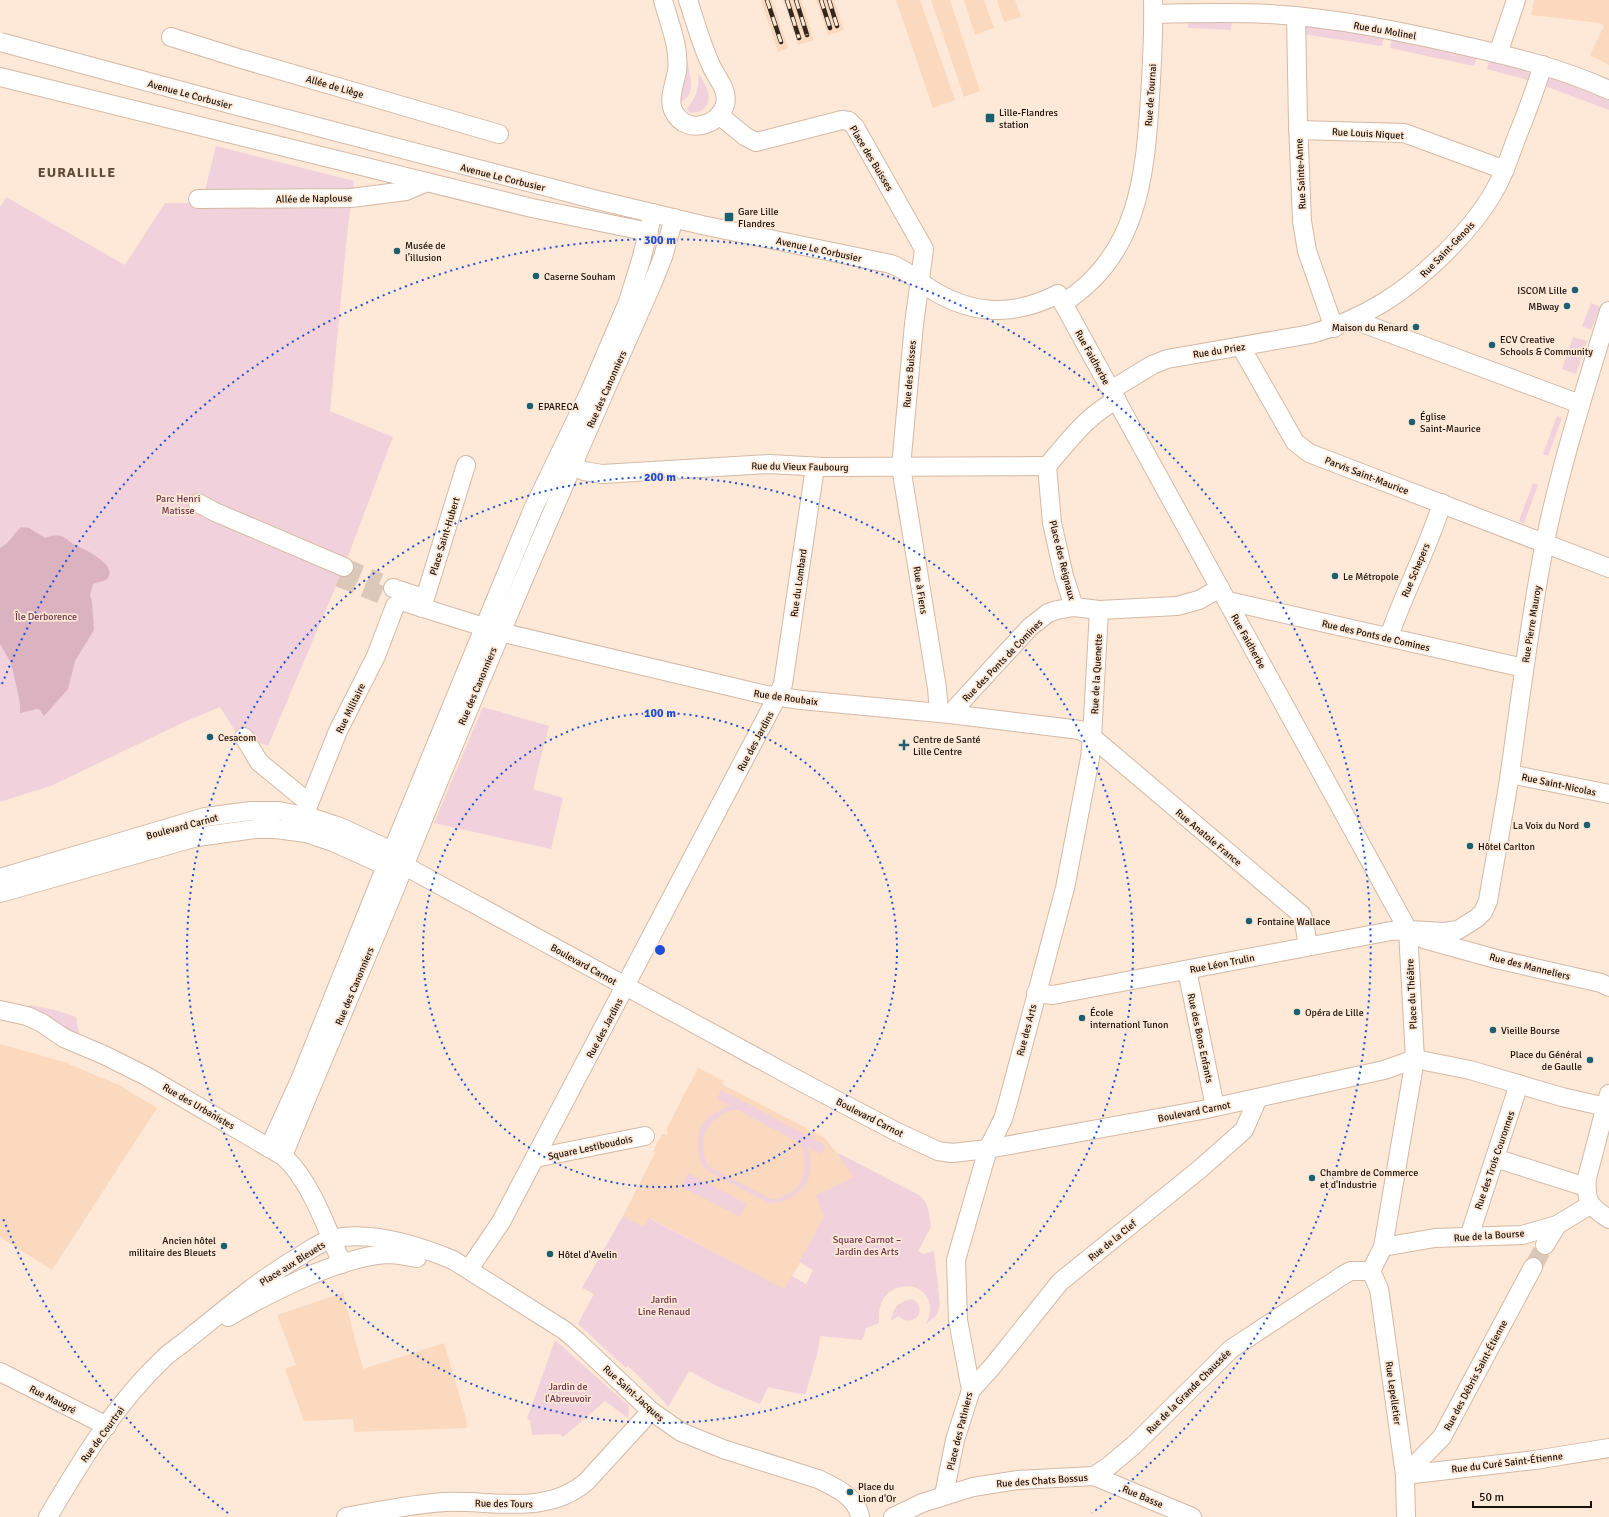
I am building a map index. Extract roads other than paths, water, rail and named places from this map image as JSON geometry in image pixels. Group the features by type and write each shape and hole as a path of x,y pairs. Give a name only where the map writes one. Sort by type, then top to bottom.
{"street":[{"path":"663,0 678,56 672,101 673,110 681,120 694,126 705,125 712,122 719,115 725,102 725,93 710,64 688,0"},
{"path":"1498,54 1516,0"},
{"name":"Rue du Molinel","path":"1154,7 1228,13 1296,16 1387,29 1543,65 1609,90"},
{"name":"Rue de Tournai","path":"1061,298 1090,282 1114,253 1131,220 1140,190 1146,154 1153,58 1154,7"},
{"name":"Rue Sainte-Anne","path":"1296,16 1298,130 1304,238 1334,328"},
{"name":"Allée de Liège","path":"170,37 246,61 499,134"},
{"name":"Avenue Le Corbusier","path":"0,42 504,177 674,218 891,264 902,268 939,294 976,308 1017,310 1061,298"},
{"name":"Rue Saint-Genois","path":"1334,328 1354,320 1374,309 1406,288 1446,252 1469,228 1480,214 1505,170 1543,65"},
{"path":"0,77 532,208 649,232"},
{"name":"Place des Buisses","path":"719,115 746,137 756,142 842,120 851,123 923,246 924,256 920,282"},
{"name":"Rue Louis Niquet","path":"1298,130 1404,133 1505,170"},
{"name":"Allée de Naplouse","path":"198,199 351,198 406,191 427,182"},
{"name":"Rue des Canonniers","path":"564,462 590,391 628,302 649,232 653,213"},
{"name":"Rue des Canonniers","path":"276,1152 302,1074 492,629 533,509 564,462 658,271 674,218"},
{"name":"Rue des Buisses","path":"901,467 913,334 920,282"},
{"name":"Rue Faidherbe","path":"1061,298 1408,930"},
{"name":"Rue Pierre Mauroy","path":"1408,930 1445,932 1458,930 1477,918 1483,912 1488,901 1510,774 1529,631 1545,542 1556,493 1580,404 1609,311"},
{"path":"1354,320 1580,404"},
{"name":"Rue du Priez","path":"1047,466 1089,418 1114,395 1159,362 1174,357 1241,347 1311,334 1334,328"},
{"name":"Parvis Saint-Maurice","path":"1241,347 1295,442 1309,453 1545,542 1609,568"},
{"name":"Rue du Vieux Faubourg","path":"564,462 594,473 607,474 770,464 815,467 1047,466"},
{"name":"Place Saint-Hubert","path":"423,603 466,465"},
{"name":"Place des Reignaux","path":"1047,466 1052,523 1064,576 1074,607"},
{"name":"Rue du Lombard","path":"777,697 783,684 815,467"},
{"name":"Rue à Fiens","path":"901,467 935,680 944,714"},
{"path":"198,503 338,569"},
{"name":"Rue Schepers","path":"1389,637 1399,608 1437,520 1442,503"},
{"name":"Rue des Ponts de Comines","path":"944,714 1035,623 1048,613 1074,607 1099,610 1184,605 1224,594 1389,637 1524,668"},
{"name":"Rue Militaire","path":"307,810 338,731 376,656 395,606 393,597 404,602 423,603"},
{"path":"423,603 492,629"},
{"name":"Rue de la Quenette","path":"1092,737 1099,610"},
{"name":"Rue de Roubaix","path":"492,629 777,697 1080,730 1092,737"},
{"name":"Rue des Jardins","path":"469,1269 500,1222 626,987 777,697"},
{"path":"244,737 259,762 307,810"},
{"name":"Rue Anatole France","path":"1092,737 1302,915 1308,946"},
{"name":"Rue des Arts","path":"958,1320 956,1260 988,1149 1004,1114 1066,881 1090,758 1092,737"},
{"name":"Rue Saint-Nicolas","path":"1510,774 1609,794"},
{"name":"Boulevard Carnot","path":"0,878 206,817 236,812 307,810 340,827 394,861 798,1080 897,1132 933,1149 952,1153 988,1149 1215,1107 1384,1070"},
{"name":"Boulevard Carnot","path":"0,893 197,837 256,829 286,830 319,837 394,861"},
{"name":"Rue des Canonniers","path":"276,1152 397,882 394,861"},
{"path":"1408,930 1424,939 1450,946 1458,930"},
{"name":"Rue Léon Trulin","path":"1036,993 1053,995 1308,946 1374,934 1408,930"},
{"name":"Place du Théâtre","path":"1371,1271 1383,1247 1415,1059 1408,930"},
{"name":"Rue des Manneliers","path":"1450,946 1601,983 1609,987"},
{"name":"Rue des Bons Enfants","path":"1187,970 1215,1107"},
{"name":"Rue des Urbanistes","path":"0,1010 27,1016 42,1023 64,1038 104,1055 146,1076 276,1152 292,1165 305,1184 342,1264"},
{"path":"1407,1102 1400,1085 1384,1070 1415,1059 1470,1070 1562,1097 1607,1101 1586,1178 1586,1196 1590,1205 1609,1219"},
{"name":"Rue des Trois Couronnes","path":"1469,1237 1519,1084"},
{"name":"Rue de la Clef","path":"971,1390 992,1367 1060,1282 1200,1169 1244,1130 1258,1098"},
{"name":"Square Lestiboudois","path":"534,1158 645,1136"},
{"path":"1495,1158 1586,1187"},
{"name":"Rue de la Bourse","path":"1383,1247 1435,1238 1522,1234 1557,1225 1590,1205"},
{"path":"1545,1245 1557,1225"},
{"name":"Place aux Bleuets","path":"165,1358 223,1310 268,1276 313,1248 332,1240 357,1237 411,1245 443,1255 469,1269"},
{"name":"Place aux Bleuets","path":"180,1345 262,1299 320,1272 342,1264 375,1256 395,1254 469,1269"},
{"name":"Rue des Débris Saint-Étienne","path":"1405,1475 1442,1437 1533,1267"},
{"name":"Rue Saint-Jacques","path":"469,1269 570,1335 651,1411 676,1429 702,1441 818,1479 846,1494 855,1505 860,1517"},
{"name":"Rue de la Grande Chaussée","path":"1094,1476 1109,1466 1134,1445 1231,1348 1345,1274 1351,1271 1371,1271"},
{"name":"Rue Lepelletier","path":"1371,1271 1380,1289 1405,1475 1406,1517"},
{"name":"Place des Patiniers","path":"944,1495 956,1440 971,1390 958,1320"},
{"name":"Rue de Courtrai","path":"48,1517 78,1468 129,1396 165,1358"},
{"name":"Rue Maugré","path":"0,1372 107,1426"},
{"name":"Rue des Tours","path":"346,1517 385,1514 444,1502 478,1509 530,1504 549,1509 586,1482 651,1411"},
{"name":"Rue du Curé Saint-Étienne","path":"1405,1475 1535,1460 1609,1448"},
{"name":"Rue des Chats Bossus","path":"944,1495 973,1487 1018,1480 1094,1476"},
{"name":"Rue Basse","path":"1094,1476 1192,1517"},
{"path":"893,1517 909,1508 944,1495"}],"tunnel":[{"path":"344,567 380,582"},
{"path":"339,578 389,598"},
{"path":"1533,1267 1545,1245"}],"railway":[{"path":"767,0 781,42"},
{"path":"787,0 799,38"},
{"path":"796,0 807,35"},
{"path":"821,0 830,28"},
{"path":"829,0 837,26"}],"place":[{"name":"Lille-Flandres station","path":"990,118"},
{"name":"Gare Lille Flandres","path":"729,217"},
{"name":"Musée de l’illusion","path":"397,251"},
{"name":"Caserne Souham","path":"536,276"},
{"name":"ISCOM Lille","path":"1575,290"},
{"name":"MBway","path":"1567,306"},
{"name":"Maison du Renard","path":"1416,327"},
{"name":"ECV Creative Schools & Community","path":"1492,345"},
{"name":"EPARECA","path":"530,406"},
{"name":"Église Saint-Maurice","path":"1412,422"},
{"name":"Le Métropole","path":"1335,576"},
{"name":"Cesacom","path":"210,737"},
{"name":"Centre de Santé Lille Centre","path":"904,745"},
{"name":"La Voix du Nord","path":"1587,825"},
{"name":"Hôtel Carlton","path":"1470,846"},
{"name":"Fontaine Wallace","path":"1249,921"},
{"name":"Opéra de Lille","path":"1297,1012"},
{"name":"École internationl Tunon","path":"1082,1018"},
{"name":"Vieille Bourse","path":"1493,1030"},
{"name":"Place du Général de Gaulle","path":"1590,1060"},
{"name":"Chambre de Commerce et d'Industrie","path":"1312,1178"},
{"name":"Ancien hôtel militaire des Bleuets","path":"224,1246"},
{"name":"Hôtel d'Avelin","path":"550,1254"},
{"name":"Place du Lion d'Or","path":"850,1492"}],"district":[{"name":"EURALILLE","path":"77,172"}],"park label":[{"name":"Parc Henri Matisse","path":"178,504"},
{"name":"Île Derborence","path":"46,616"},
{"name":"Square Carnot – Jardin des Arts","path":"867,1244"},
{"name":"Jardin Line Renaud","path":"664,1304"},
{"name":"Jardin de l'Abreuvoir","path":"568,1392"}]}
